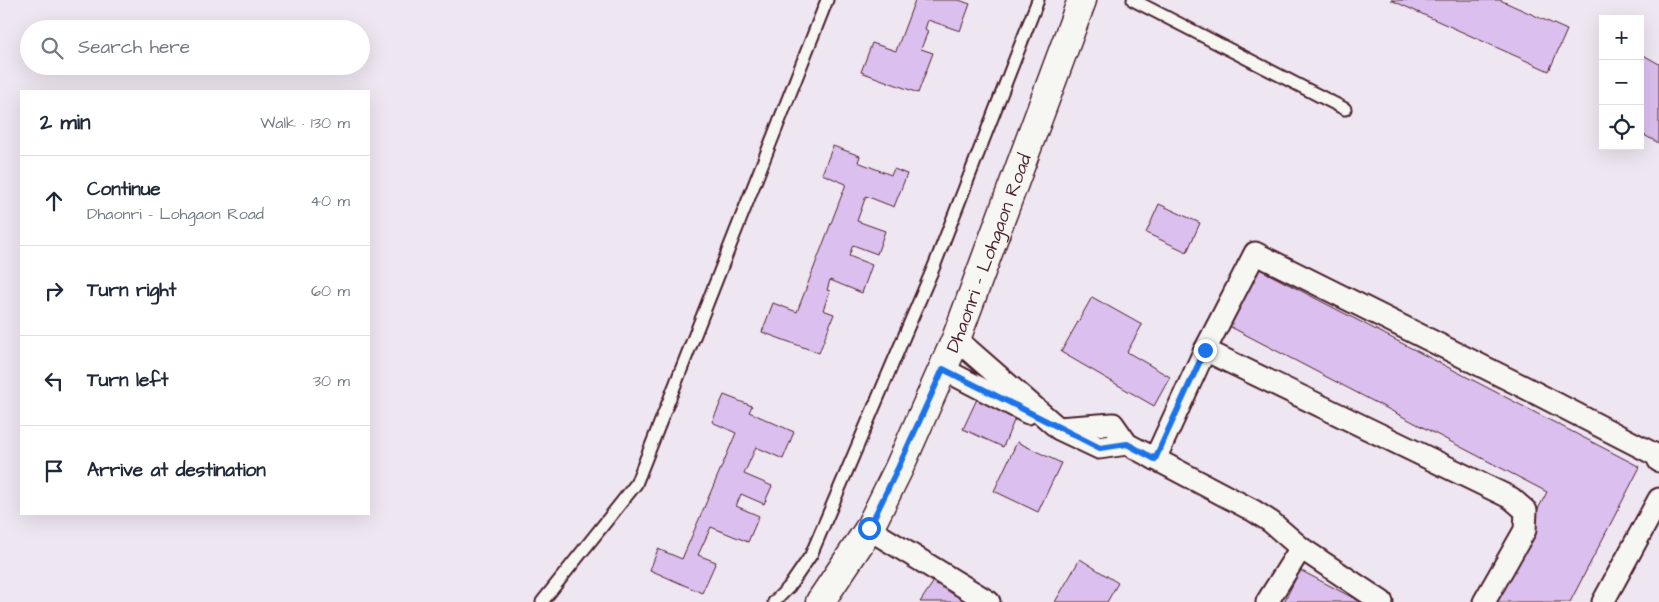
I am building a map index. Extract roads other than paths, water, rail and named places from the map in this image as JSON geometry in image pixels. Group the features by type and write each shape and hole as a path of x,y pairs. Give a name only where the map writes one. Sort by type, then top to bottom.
{"main road":[{"name":"Dhaonri - Lohgaon Road","path":"820,602 869,528 943,369 956,339 1082,0"}],"street":[{"path":"1155,459 1205,350 1255,253 1524,387 1656,455 1659,461"},
{"path":"956,339 1058,428"},
{"path":"1205,350 1511,498 1521,506 1526,511 1525,530 1484,602"},
{"path":"943,369 1058,428 1113,424 1127,444 1254,511 1271,522 1301,548 1382,602"},
{"path":"1603,602 1659,499"},
{"path":"869,528 988,602"},
{"path":"1267,602 1301,548"}],"lane":[{"path":"542,602 636,484 827,0"},
{"path":"774,602 789,587 811,555 935,264 1038,0"},
{"path":"1133,0 1345,109"}]}
